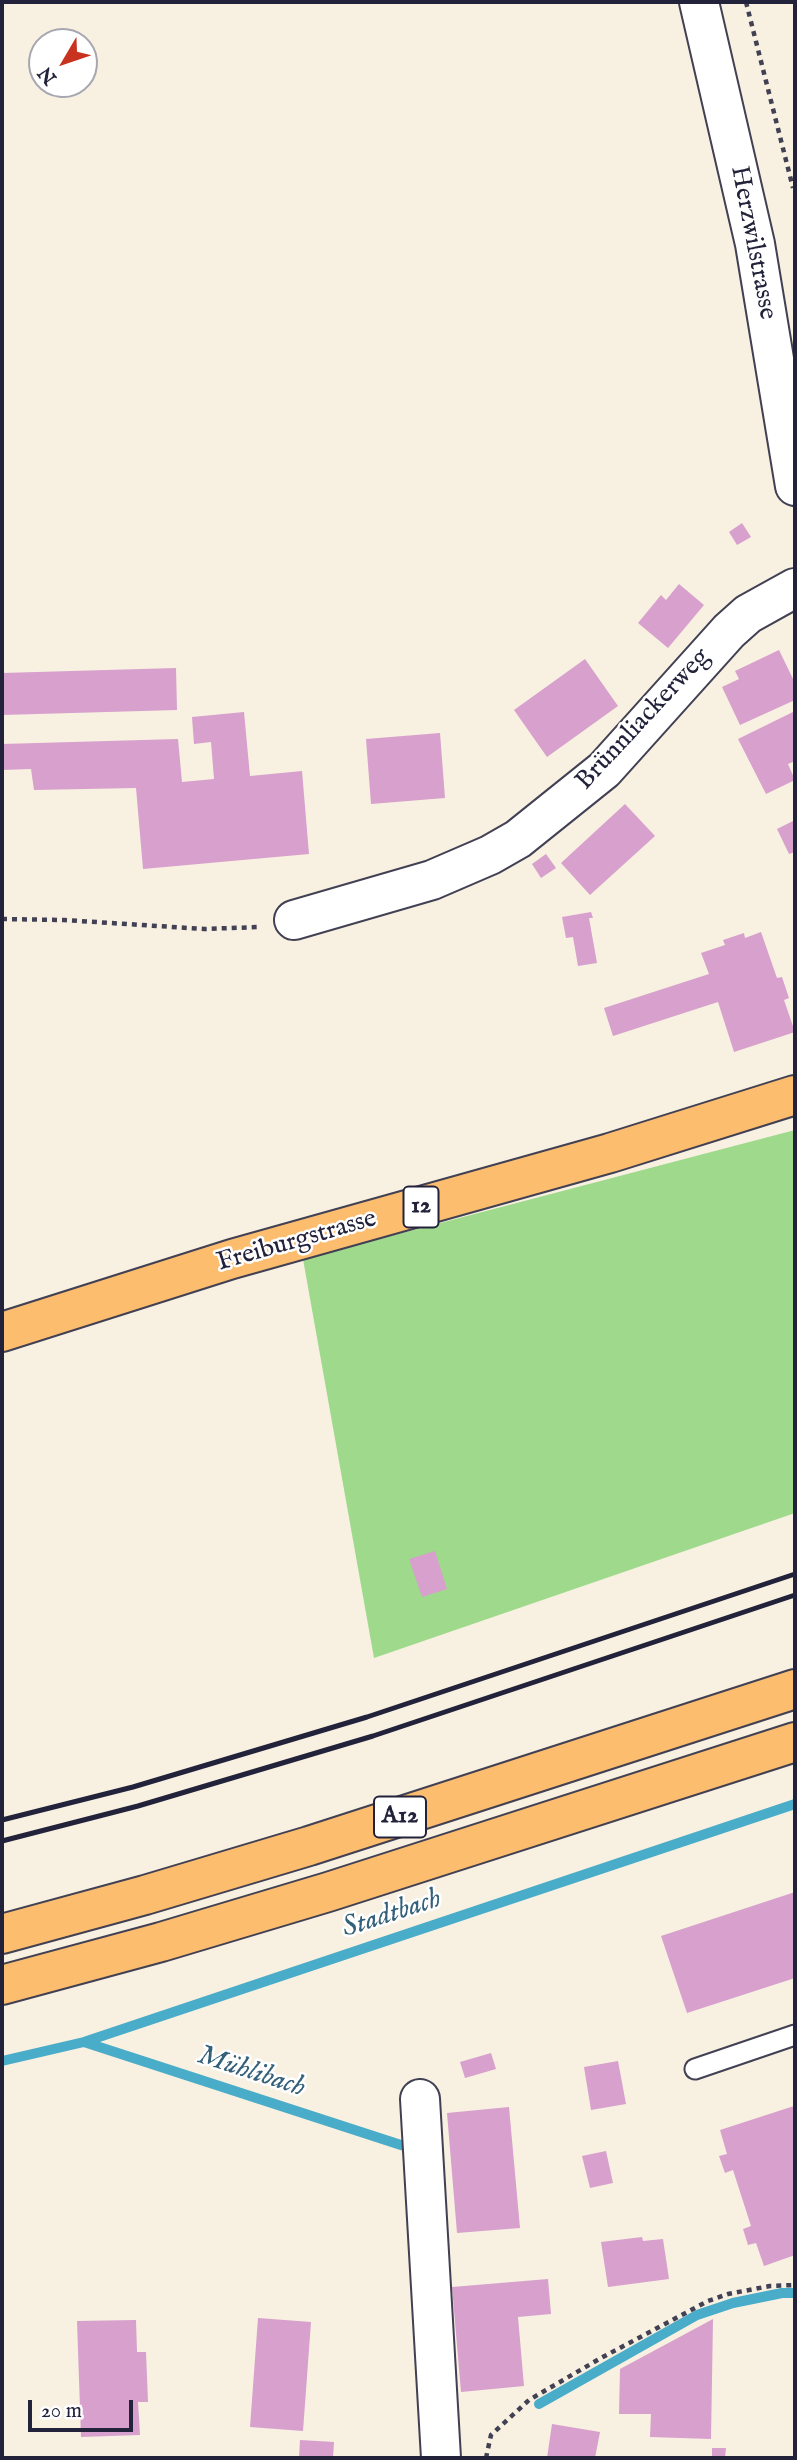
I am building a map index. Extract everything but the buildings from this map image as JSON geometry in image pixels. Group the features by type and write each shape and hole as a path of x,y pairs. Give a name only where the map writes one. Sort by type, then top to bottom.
{"main road":[{"name":"Freiburgstrasse","path":"2,1332 232,1259 610,1153 795,1095"},
{"name":"A12","path":"2,1934 322,1842 795,1689"},
{"name":"A12","path":"2,1985 161,1942 328,1892 795,1742"}],"street":[{"name":"Herzwilstrasse","path":"699,2 755,244 795,486"},
{"name":"Brünnliackerweg","path":"294,920 432,880 490,855 518,839 604,770 729,631 748,614 795,588"},
{"path":"420,2099 441,2458"}],"lane":[{"path":"695,2069 795,2035"}],"path":[{"path":"746,2 793,188"},
{"path":"2,919 204,929 262,926 294,920"},
{"path":"486,2458 491,2435 529,2399 601,2358 708,2301 728,2294 770,2286 795,2285"}],"green space":[{"path":"795,1130 795,1513 374,1658 303,1259"}],"waterway":[{"name":"Stadtbach","path":"2,2061 84,2042 795,1804"},
{"name":"Mühlibach","path":"84,2042 404,2146"},
{"name":"Mühlibach","path":"539,2404 697,2315 733,2303 795,2293"}],"railway":[{"path":"2,1820 133,1787 367,1717 795,1574"},
{"path":"2,1841 138,1806 373,1736 795,1595"}]}
